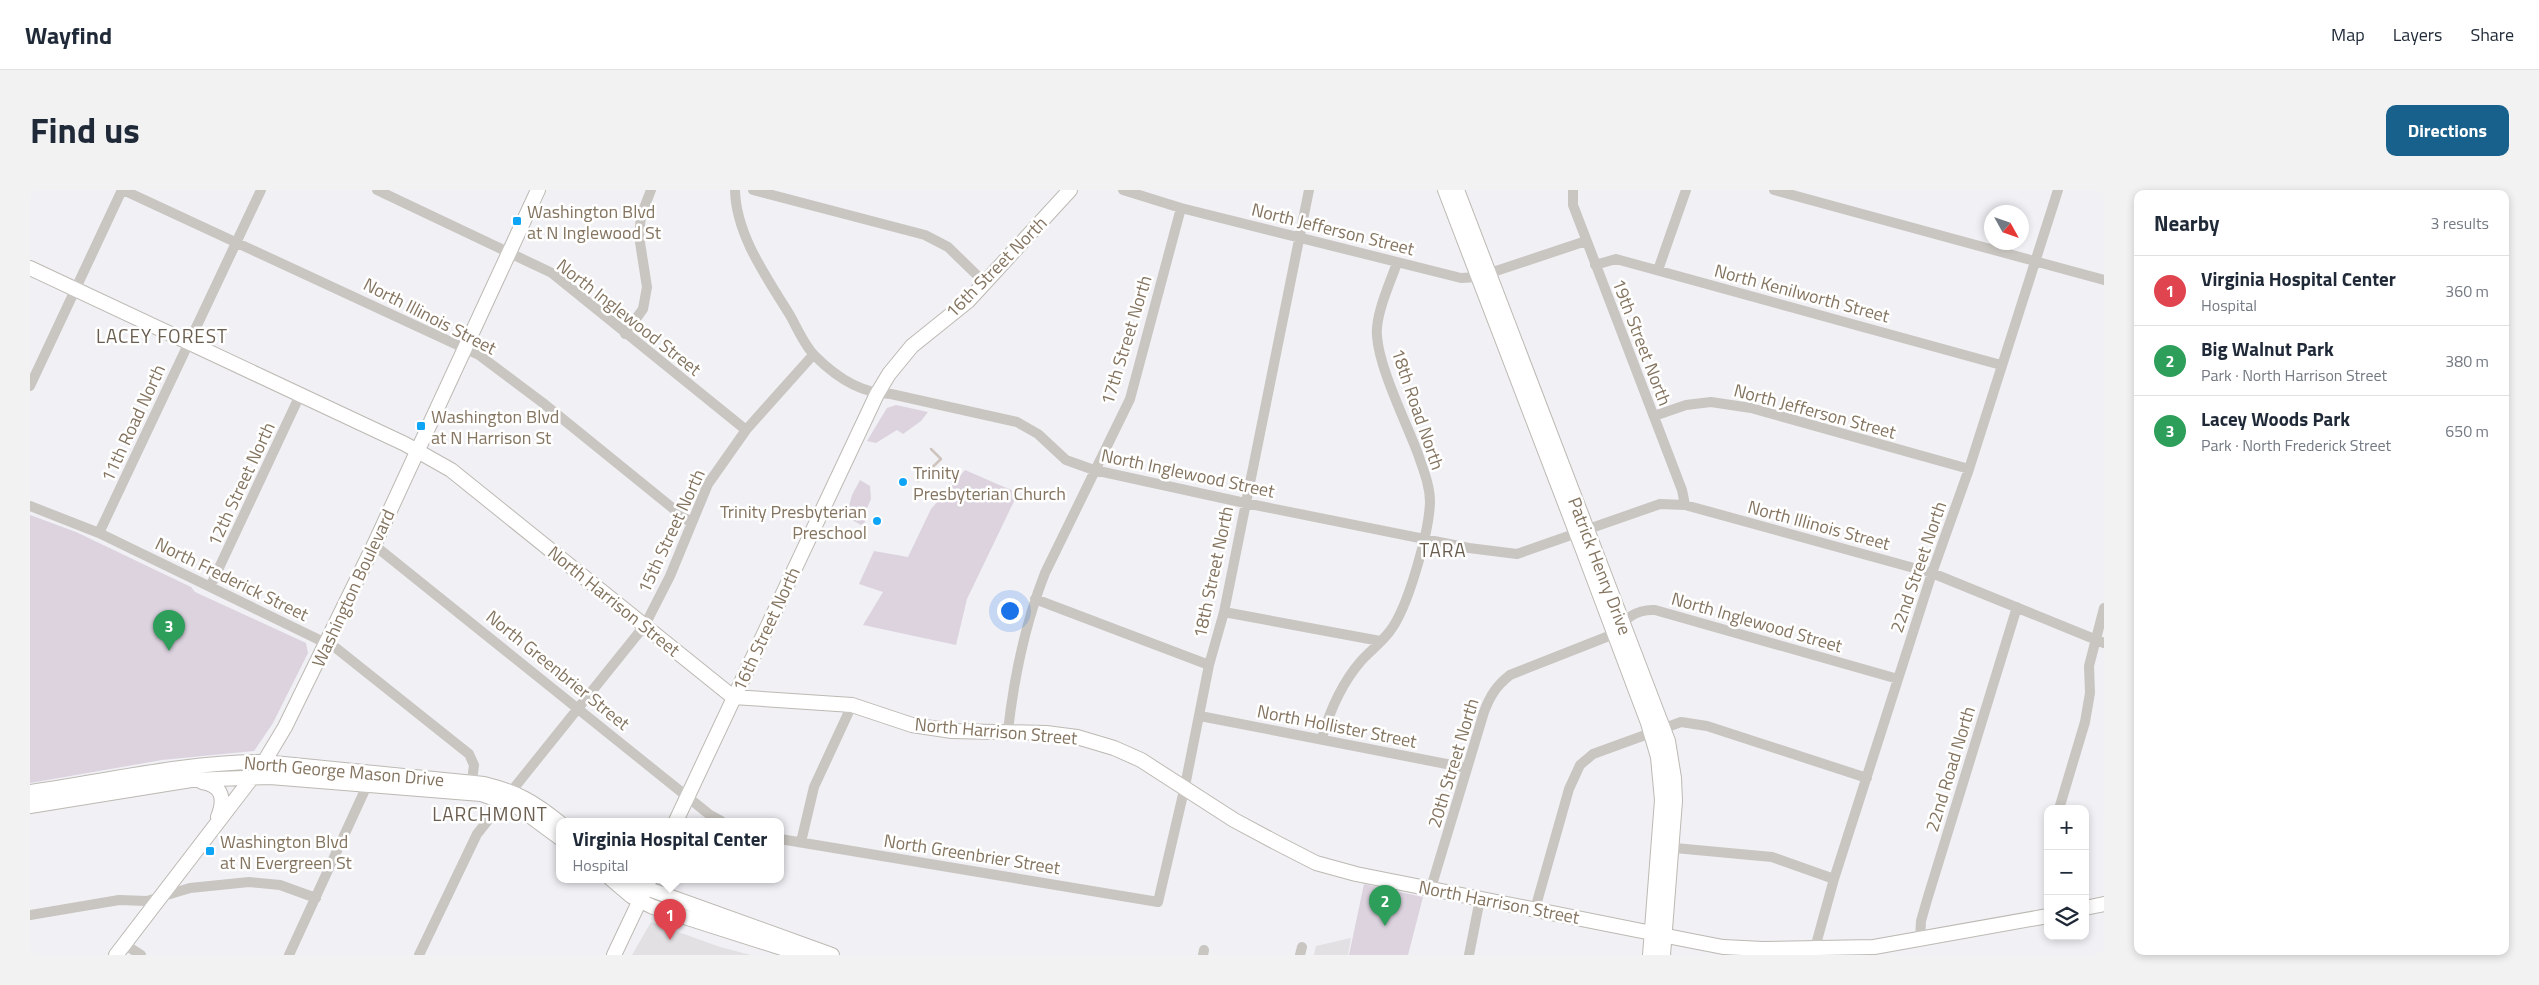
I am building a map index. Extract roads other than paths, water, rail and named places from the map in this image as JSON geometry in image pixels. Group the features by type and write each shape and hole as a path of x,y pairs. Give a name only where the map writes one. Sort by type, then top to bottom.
{"street":[{"name":"North Illinois Street","path":"122,190 466,348 487,360 691,523"},
{"path":"30,386 122,190"},
{"name":"11th Road North","path":"99,533 261,190"},
{"name":"North Inglewood Street","path":"377,190 552,273 746,430"},
{"name":"Washington Boulevard","path":"116,955 264,762 285,727 328,643 538,190"},
{"path":"626,334 643,309 647,287 639,236 640,216 651,190"},
{"path":"735,190 735,199 746,239 814,355"},
{"path":"754,190 925,235 948,247 985,283"},
{"name":"16th Street North","path":"677,818 876,394 889,374 912,346 968,301 1070,190"},
{"name":"North Jefferson Street","path":"1124,190 1181,208 1460,278 1483,275 1586,241"},
{"name":"18th Street North","path":"1158,902 1200,716 1209,664 1224,612 1309,190"},
{"name":"Patrick Henry Drive","path":"1445,190 1483,275 1581,531 1614,634 1657,731"},
{"name":"Patrick Henry Drive","path":"1457,190 1483,275"},
{"name":"19th Street North","path":"1572,190 1572,205 1682,490 1685,505"},
{"path":"1658,270 1686,190"},
{"path":"1774,190 2104,280"},
{"name":"22nd Street North","path":"1814,952 1834,879 1898,679 1932,573 1969,469 2058,190"},
{"name":"17th Street North","path":"1008,732 1020,656 1035,599 1045,573 1130,399 1181,208"},
{"name":"North Kenilworth Street","path":"1595,265 1616,259 2001,365"},
{"name":"18th Road North","path":"1397,263 1376,335 1382,363 1426,474 1430,500 1423,538"},
{"name":"North Harrison Street","path":"30,268 418,451 451,470 733,697 852,705 912,725 952,731 1008,732 1077,737 1114,748 1141,760 1185,786 1234,820 1316,863 1356,874 1722,946 1814,952 1874,947 1920,941 2044,917"},
{"name":"North Inglewood Street","path":"814,355 850,384 876,394 891,394 1016,422 1038,434 1066,460 1094,470 1245,503 1469,548 1517,554 1581,531"},
{"name":"15th Street North","path":"419,955 477,834 645,625 670,576 708,484 746,430 814,355"},
{"name":"12th Street North","path":"210,587 300,395"},
{"name":"North Jefferson Street","path":"1654,416 1686,404 1710,402 1750,408 1969,469"},
{"name":"North Illinois Street","path":"1581,531 1660,504 1685,505 1932,573 2099,641"},
{"name":"North Frederick Street","path":"30,506 99,533 339,650 468,754 474,765 471,788"},
{"name":"Patrick Henry Drive","path":"1581,531 1622,622 1657,731 1665,847 1658,934 1650,955"},
{"path":"1322,738 1330,712 1346,683 1360,662 1398,620 1423,538"},
{"name":"North Greenbrier Street","path":"374,545 717,818"},
{"path":"1035,599 1209,664"},
{"name":"22nd Road North","path":"1920,941 1921,921 1927,900 2017,607"},
{"path":"2060,805 2085,722 2090,693 2089,666 2099,641 2104,608"},
{"name":"North Inglewood Street","path":"1614,634 1622,622 1645,610 1655,610 1898,679"},
{"path":"1224,612 1380,641"},
{"name":"20th Street North","path":"1431,888 1490,695 1510,675 1614,634"},
{"path":"801,842 814,787 852,705"},
{"name":"North Hollister Street","path":"1200,716 1322,738 1467,768"},
{"path":"1535,908 1569,789 1580,765 1593,754 1680,722 1707,726 1867,778"},
{"name":"North George Mason Drive","path":"30,792 231,762 264,762 370,778 471,788 535,804 556,820"},
{"name":"North George Mason Drive","path":"30,806 191,780 252,776 370,778"},
{"path":"289,955 370,778"},
{"path":"191,780 210,783 218,789 222,797 219,815 211,830"},
{"name":"North George Mason Drive","path":"507,796 556,835"},
{"name":"North Greenbrier Street","path":"784,839 1158,902"},
{"path":"1665,847 1772,857 1834,879"},
{"path":"30,915 119,900 140,901 159,899 190,888 249,882 280,885 316,898"},
{"path":"616,883 640,902 804,955"},
{"path":"614,955 648,883 832,955"},
{"path":"1469,955 1480,899"},
{"path":"2089,907 2104,904"},
{"name":"Patrick Henry Drive","path":"1658,934 1663,955"},
{"path":"124,944 141,955"}],"waterway":[{"path":"918,481 941,459 931,449"}],"place":[{"name":"Washington Blvd at N Inglewood St","path":"517,221"},
{"name":"Washington Blvd at N Harrison St","path":"421,426"},
{"name":"Trinity Presbyterian Church","path":"903,482"},
{"name":"Trinity Presbyterian Preschool","path":"877,521"},
{"name":"Lacey Woods Park","path":"169,651"},
{"name":"Washington Blvd at N Evergreen St","path":"210,851"},
{"name":"Big Walnut Park","path":"1385,926"},
{"name":"Virginia Hospital Center","path":"670,940"}],"district":[{"name":"LACEY FOREST","path":"162,335"},
{"name":"TARA","path":"1443,549"},
{"name":"LARCHMONT","path":"490,813"}]}
